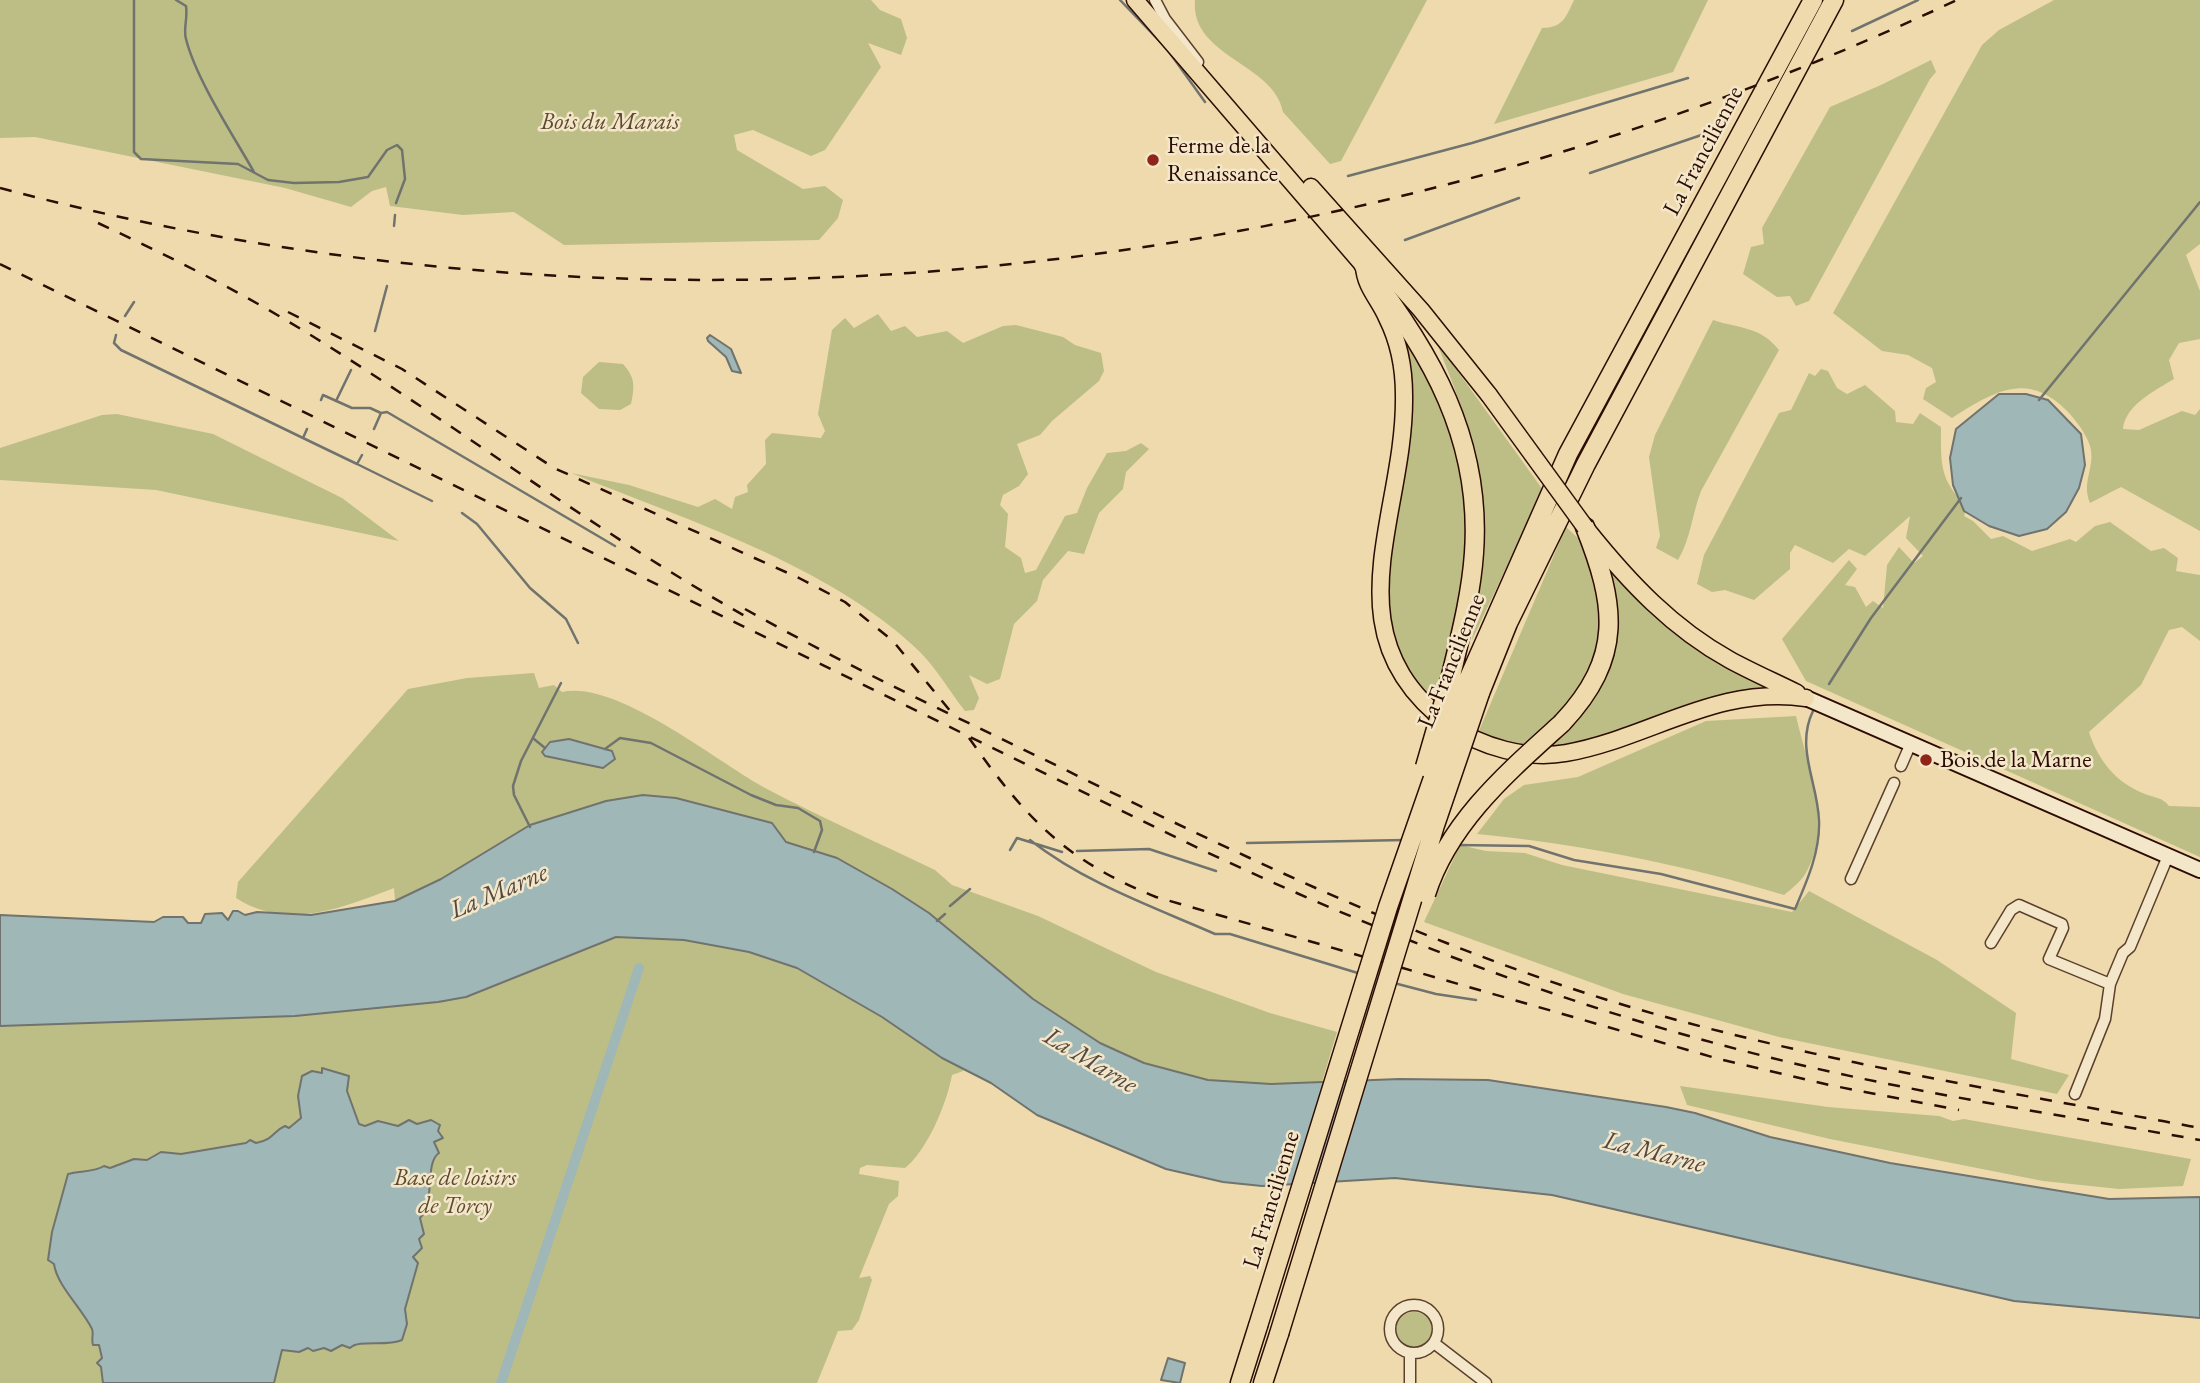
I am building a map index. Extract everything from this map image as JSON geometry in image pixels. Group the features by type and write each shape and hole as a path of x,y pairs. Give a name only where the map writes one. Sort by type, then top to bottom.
{"highway":[{"name":"La Francilienne","path":"1240,1383 1411,838 1464,689 1568,454 1813,0"},
{"name":"La Francilienne","path":"1264,1383 1447,785 1464,689 1508,623 1586,464 1834,0"},
{"path":"1364,266 1409,325 1434,367 1451,403 1465,452 1473,495 1474,555 1464,689"},
{"path":"1404,932 1419,916 1431,880 1455,833 1510,771 1562,723 1589,690 1605,651 1610,622 1604,574 1586,527"}],"main road":[{"path":"1135,0 1364,266 1365,280 1396,337 1404,395 1400,453 1381,549 1378,584 1381,616 1387,646 1398,668 1414,692 1433,713 1457,730 1505,749 1522,754 1562,754 1604,745 1726,700 1755,695 1806,698"},
{"path":"1140,0 1421,310 1489,395 1621,571 1674,623 1729,659 1806,698 2200,870"}],"street":[{"path":"1155,0 1165,19 1198,62"},
{"path":"1901,766 1911,743"},
{"path":"1851,879 1894,783"},
{"path":"2075,1094 2105,1019 2110,984 2123,953 2130,947 2168,856"},
{"path":"1991,943 2011,910 2019,905 2062,924 2063,928 2049,959 2110,984"},
{"path":"1409,1305 1425,1307 1437,1319 1434,1343 1423,1351 1409,1353 1395,1344 1390,1329 1395,1314 1409,1305"},
{"path":"1434,1343 1486,1383"},
{"path":"1409,1353 1409,1383"}],"green space":[{"name":"Bois du Marais","path":"0,0 871,0 880,10 901,19 907,38 901,55 868,43 881,67 825,150 811,156 753,130 734,135 737,150 803,189 825,186 843,200 838,218 819,240 564,245 514,212 463,215 390,206 386,187 372,191 351,207 285,188 35,137 0,138"},
{"path":"1195,0 1427,0 1341,161 1330,164 1283,112 1276,95 1265,82 1218,48 1205,35 1197,19"},
{"path":"1574,0 1708,0 1673,72 1494,124 1542,28 1559,24"},
{"path":"2054,0 2200,0 2200,244 2186,255 2200,291 2200,339 2179,343 2169,360 2174,379 2150,393 2135,406 2125,420 2123,429 2139,430 2182,411 2195,415 2200,409 2200,531 2121,487 2090,503 2087,488 2090,446 2076,422 2051,398 2023,388 2009,390 1995,394 1952,418 1923,399 1926,388 1936,382 1932,368 1908,355 1882,351 1833,313 1982,45 1999,30"},
{"path":"1931,60 1936,72 1809,301 1796,306 1790,296 1777,297 1743,274 1751,247 1764,244 1762,228 1830,107"},
{"path":"878,314 891,331 905,326 917,337 947,331 963,343 1003,326 1016,325 1063,337 1075,345 1101,353 1104,371 1099,381 1052,421 1040,435 1017,444 1028,474 1019,486 1003,495 1000,505 1008,514 1005,547 1021,558 1025,573 1036,570 1065,516 1077,513 1087,488 1107,453 1126,451 1141,443 1149,449 1126,472 1123,489 1099,513 1084,554 1068,551 1043,580 1037,601 1014,624 1000,679 987,684 969,675 979,698 974,710 965,711 920,652 844,594 801,570 708,527 571,473 629,485 698,507 715,499 732,509 735,497 748,492 747,485 766,464 765,440 772,433 821,438 825,431 818,414 832,330 845,318 854,328"},
{"path":"1713,320 1757,332 1779,350 1701,491 1686,543 1678,560 1656,548 1660,536 1649,457 1655,435"},
{"path":"1405,331 1434,379 1468,487 1466,575 1437,712 1399,659 1388,621 1385,581 1401,338"},
{"path":"1436,341 1543,490 1472,640 1485,549 1483,495 1472,442"},
{"path":"599,362 623,364 627,369 633,382 631,404 620,410 599,409 581,393 583,377"},
{"path":"1821,369 1828,371 1837,388 1847,394 1865,385 1895,411 1896,422 1913,424 1920,413 1941,427 1942,462 1946,479 1967,507 1964,516 1991,539 2003,536 2032,551 2070,539 2076,542 2095,526 2110,522 2151,551 2164,548 2178,558 2176,571 2200,575 2200,641 2182,627 2169,630 2141,685 2089,732 2103,761 2125,784 2161,799 2169,806 2200,807 2200,857 1806,681 1782,639 1849,560 1857,569 1845,585 1855,587 1866,607 1873,601 1883,608 1887,565 1899,547 1914,563 1923,556 1906,538 1910,516 1865,556 1849,549 1833,563 1795,545 1790,553 1790,569 1754,600 1725,590 1712,592 1697,584 1704,555 1779,413 1791,410 1809,373 1815,376"},
{"path":"117,414 213,434 342,498 399,541 156,490 0,480 0,448 102,415"},
{"path":"1566,527 1580,540 1594,565 1604,638 1586,682 1566,709 1525,745 1514,746 1478,733"},
{"path":"1607,560 1765,689 1722,695 1610,739 1545,750 1575,721 1600,687 1609,668 1619,628 1615,589"},
{"path":"534,673 539,688 554,685 562,692 585,692 611,698 639,711 767,789 935,870 952,885 1038,916 1156,972 1270,1013 1337,1032 1322,1082 1271,1084 1208,1080 1144,1063 1100,1043 1033,999 929,913 836,858 786,842 772,823 676,798 643,795 606,801 530,825 441,879 395,901 394,888 335,909 295,915 255,908 236,898 238,882 408,689 467,678"},
{"path":"1796,716 1815,797 1817,838 1813,858 1804,876 1784,895 1709,874 1632,857 1477,834 1504,799 1524,785 1578,777 1706,721"},
{"path":"1460,845 1486,851 1525,853 1562,865 1792,912 1809,891 1937,960 2016,1013 2011,1059 2069,1075 2057,1094 1779,1037 1623,994 1424,922"},
{"name":"Base de loisirs de Torcy","path":"627,930 763,949 966,1066 963,1071 952,1075 935,1126 921,1150 905,1168 867,1165 860,1168 859,1174 899,1181 898,1196 889,1204 859,1278 870,1276 872,1280 859,1320 852,1330 838,1331 817,1383 0,1383 0,1026 295,1016 466,997"},
{"path":"1680,1086 1828,1107 1939,1116 1953,1121 1964,1119 2191,1159 2183,1186 2119,1189 2043,1181 1830,1139 1687,1105"},
{"path":"1414,1312 1427,1317 1432,1330 1427,1343 1414,1348 1401,1343 1396,1330 1401,1317"}],"water":[{"path":"710,335 731,349 741,373 732,371 726,357 708,341"},
{"path":"1999,394 2026,394 2048,400 2081,434 2085,465 2079,488 2066,512 2047,529 2019,536 1989,526 1964,511 1953,485 1950,458 1956,429"},
{"path":"569,739 612,751 615,759 603,768 545,756 542,752 550,742"},
{"name":"La Marne","path":"643,795 676,798 772,823 786,842 837,858 929,913 1033,999 1100,1043 1144,1063 1208,1080 1271,1084 1399,1079 1488,1080 1666,1107 1695,1113 1770,1137 1890,1163 2109,1199 2200,1197 2200,1318 2014,1301 1552,1195 1395,1178 1262,1186 1223,1182 1166,1169 1037,1115 991,1083 942,1058 882,1017 797,968 749,952 684,940 616,937 466,997 438,1002 295,1016 0,1026 0,915 154,922 163,917 183,917 188,923 201,923 205,914 222,913 228,920 233,911 245,915 257,912 311,915 395,901 441,879 530,825 606,801"},
{"path":"322,1068 349,1076 347,1091 359,1124 365,1126 378,1121 398,1126 409,1120 417,1124 431,1120 440,1125 438,1131 443,1138 434,1142 439,1153 432,1165 428,1202 420,1218 424,1234 419,1239 422,1248 413,1257 418,1263 405,1309 407,1324 402,1340 360,1344 350,1348 342,1345 331,1351 324,1348 313,1351 308,1348 299,1352 282,1350 274,1383 103,1383 101,1367 97,1363 102,1358 99,1345 93,1345 92,1329 65,1289 54,1264 48,1260 52,1232 68,1174 104,1166 110,1168 134,1159 147,1160 161,1152 181,1154 246,1143 250,1140 256,1143 262,1141 285,1126 289,1128 301,1118 298,1096 302,1076 312,1071 322,1073"},
{"path":"1168,1358 1185,1363 1180,1383 1161,1380"}],"waterway":[{"path":"134,0 134,152 141,159 238,164 268,180 294,183 339,182 368,177 387,150 397,145 402,150 405,179 396,203"},
{"path":"176,0 186,6 185,35 198,71 254,172"},
{"path":"1120,0 1167,49 1205,102"},
{"path":"1852,31 1918,0"},
{"path":"1348,176 1472,143 1688,78"},
{"path":"1590,173 1719,129"},
{"path":"1405,240 1519,198"},
{"path":"2039,400 2200,202"},
{"path":"394,226 395,215"},
{"path":"375,331 387,286"},
{"path":"125,316 134,302"},
{"path":"116,335 114,343 121,350 303,438"},
{"path":"336,401 351,370"},
{"path":"321,400 323,395 352,408 370,408 381,413 374,429"},
{"path":"381,413 387,412 615,546"},
{"path":"307,429 303,438 357,464"},
{"path":"362,455 357,464 432,501"},
{"path":"1829,684 1871,618 1961,498"},
{"path":"462,513 477,524 530,588 566,619 578,643"},
{"path":"530,827 514,795 513,786 521,761 561,683"},
{"path":"1457,845 1529,846 1574,860 1661,874 1795,909 1812,866 1819,833 1818,807 1806,738 1813,711"},
{"path":"605,749 620,738 651,743 751,795 776,805 798,808 820,821 822,830 814,852"},
{"path":"534,739 545,748"},
{"path":"1010,850 1017,838 1062,852"},
{"path":"1030,840 1096,881 1215,934 1230,934 1361,974"},
{"path":"1247,843 1405,840"},
{"path":"1077,851 1149,849 1216,871"},
{"path":"950,906 970,889"},
{"path":"937,921 945,914"},
{"path":"501,1383 639,968"},
{"path":"1394,983 1436,994 1476,1000"}],"railway":[{"path":"0,188 246,241 495,272 745,280 995,266 1243,230 1486,174 1725,97 1957,0"},
{"path":"98,223 209,278 291,323 641,553 752,620"},
{"path":"0,264 1200,849 1407,939 1548,992 1691,1037 1764,1056 1927,1092 2200,1140"},
{"path":"288,312 402,369 554,468 799,578 845,602 893,641 951,712"},
{"path":"745,609 911,695 1282,873 1418,931 1556,983 1698,1026 1840,1059 2200,1128"},
{"path":"969,738 1009,791 1049,833 1096,868 1156,897 1719,1059 1829,1085 1959,1110"}],"place":[{"name":"Ferme de la Renaissance","path":"1153,160"},
{"name":"Bois de la Marne","path":"1926,760"}]}
